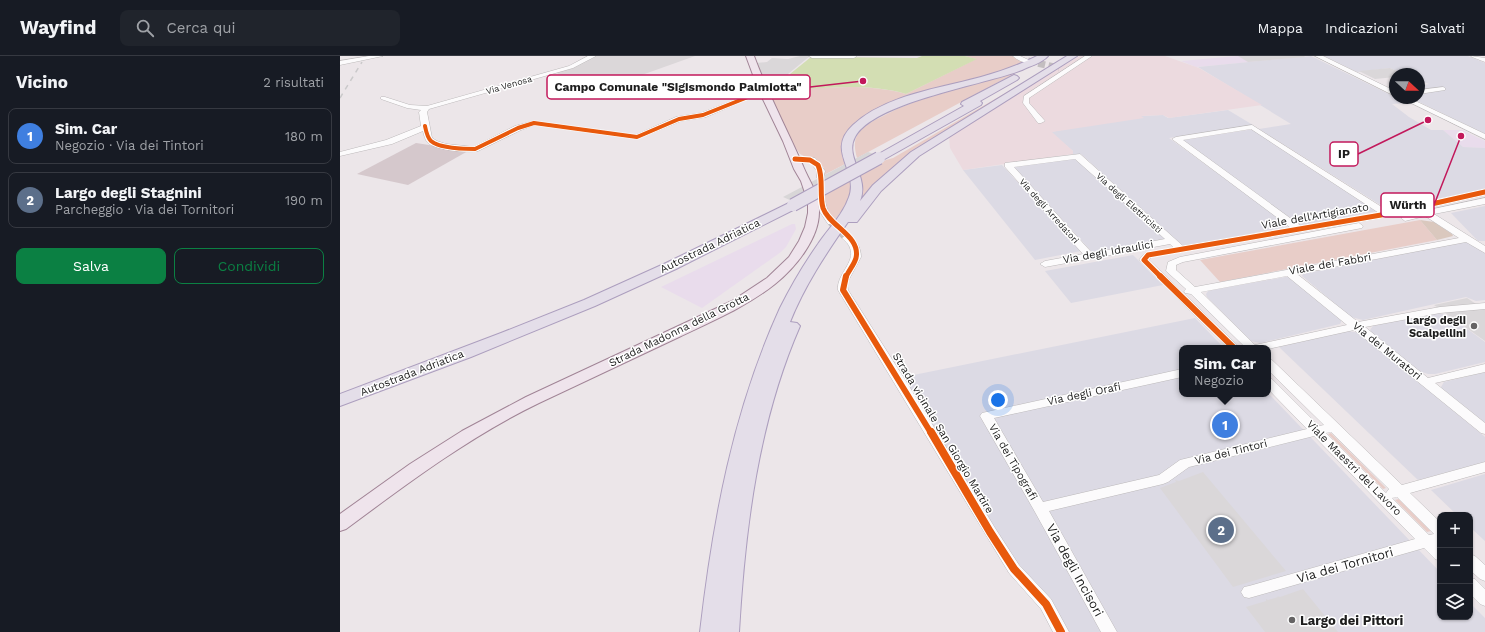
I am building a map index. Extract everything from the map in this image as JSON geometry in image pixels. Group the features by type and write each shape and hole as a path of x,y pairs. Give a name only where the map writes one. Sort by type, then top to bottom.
{"highway":[{"path":"712,632 723,534 732,484 757,384 770,347 790,305 814,260 848,211 855,197 857,187 846,146 849,136 860,125 884,111 909,100 1002,74 1044,56"},
{"name":"Autostrada Adriatica","path":"876,156 1054,56"},
{"name":"Autostrada Adriatica","path":"340,400 462,354 627,286 671,266 1062,56"},
{"path":"727,632 736,538 747,476 764,403 787,336 808,290 829,254 859,210 877,188 905,162 932,143 1070,63"},
{"name":"Autostrada Adriatica","path":"340,392 503,330 613,284 701,245 791,202"}],"main road":[{"path":"750,56 763,91 788,141 797,164"},
{"name":"Strada Madonna della Grotta","path":"340,514 376,486 419,457 483,419 523,398 719,307 740,295 767,276 794,248 806,222 806,205 798,176 797,164"},
{"name":"Strada Madonna della Grotta","path":"340,524 410,472 468,435 531,401 728,308 762,288 793,259 805,241 813,224 814,213 812,202 806,181 797,164"}],"street":[{"path":"340,63 380,56"},
{"name":"Via Venosa","path":"383,98 408,107 425,109 570,67 593,56"},
{"path":"812,56 854,56"},
{"path":"1016,56 1028,61"},
{"path":"1059,68 1089,56"},
{"path":"1318,56 1389,91"},
{"path":"1474,56 1485,60"},
{"path":"1041,121 1026,103 1026,97 1070,63"},
{"path":"1425,91 1443,89"},
{"path":"425,109 423,112 425,126 428,136 432,142 441,145 475,149 518,128 534,123 637,137 680,119 702,115 763,91"},
{"path":"1416,104 1485,138"},
{"path":"340,154 389,142 425,126"},
{"path":"1299,229 1176,139 1252,127 1387,214"},
{"name":"Via degli Arredatori","path":"1077,156 1008,165 1090,256"},
{"name":"Via degli Elettricisti","path":"1077,156 1181,249"},
{"path":"797,164 820,171"},
{"name":"Viale dell'Artigianato","path":"1147,260 1181,249 1387,214 1485,192"},
{"path":"820,198 824,212 831,222"},
{"name":"Viale dell'Artigianato","path":"1193,290 1171,271 1171,264 1180,260 1427,214 1485,201"},
{"path":"1427,214 1485,250"},
{"name":"Strada vicinale San Giorgio Martire","path":"847,238 855,247 857,252 842,283 843,290 904,386 990,532 1014,569 1046,604 1062,632"},
{"name":"Viale dei Fabbri","path":"1179,293 1467,240"},
{"name":"Via degli Idraulici","path":"1045,264 1172,241"},
{"path":"1132,248 1147,260 1231,345"},
{"name":"Via dei Muratori","path":"1289,272 1485,430"},
{"path":"1193,290 1249,345"},
{"path":"1269,345 1355,325 1448,308 1474,308 1485,306"},
{"name":"Viale Maestri del Lavoro","path":"1271,366 1437,528"},
{"path":"1425,382 1485,368"},
{"name":"Via degli Orafi","path":"986,416 1179,374"},
{"name":"Viale Maestri del Lavoro","path":"1271,385 1382,496 1434,540"},
{"name":"Via dei Tipografi","path":"986,416 1040,508"},
{"name":"Via dei Tintori","path":"1040,508 1163,479 1185,463 1333,427"},
{"path":"1382,496 1485,467"},
{"name":"Via degli Incisori","path":"1040,508 1109,632"},
{"name":"Via dei Tornitori","path":"1250,592 1434,540"},
{"path":"1473,563 1485,575"},
{"path":"1473,587 1485,600"}],"shaded area":[{"path":"594,56 695,56 597,91 554,72"},
{"path":"800,56 810,56 788,74 792,84 789,84 791,88 767,88 756,63 767,62 772,58 788,59"},
{"path":"965,56 1014,56 1027,61 1016,67 882,111 843,144 842,156 845,164 824,175 824,168 821,165 800,154 797,150 768,93 775,90 857,87 890,90 906,94 976,59"},
{"path":"1079,56 1165,56 1199,68 1262,105 1169,118 1163,115 1141,116 1144,118 1052,132 1073,151 1073,154 963,170 950,148 949,137"},
{"path":"1237,56 1305,57 1196,67 1181,61"},
{"path":"1238,56 1304,56 1305,57 1248,62"},
{"path":"1311,56 1389,94 1389,104 1392,104 1409,117 1431,130 1443,130 1463,147 1485,148 1485,189 1387,209 1259,129 1291,124 1198,67"},
{"path":"1324,56 1468,56 1485,63 1485,134 1423,104 1425,104 1425,85 1429,84 1425,82 1425,68 1389,68 1357,72"},
{"path":"1061,61 892,168 856,207 862,191 860,174 886,160 893,158"},
{"path":"1034,63 857,158 855,146 856,137 863,128 877,119 922,99 998,77"},
{"path":"1389,68 1389,78 1375,79 1359,71"},
{"path":"1228,110 1253,125 1169,138 1290,226 1183,247 1081,154 1073,154 1073,151 1050,132 1140,116 1163,115 1168,118"},
{"path":"1253,130 1378,211 1298,226 1183,140"},
{"path":"1443,130 1462,130 1485,141 1485,148 1463,147"},
{"path":"416,143 468,151 408,185 357,174"},
{"path":"1076,158 1165,239 1092,252 1014,167"},
{"path":"1002,165 1081,251 1035,260 963,170"},
{"path":"852,179 852,191 850,196 834,221 824,203 823,195"},
{"path":"1485,206 1485,241 1478,241 1451,213"},
{"path":"1420,220 1437,240 1220,282 1200,260"},
{"path":"1420,220 1434,222 1453,236 1437,240"},
{"path":"792,224 795,224 796,229 786,247 781,252 702,308 661,287"},
{"path":"1461,242 1470,243 1485,253 1485,300 1476,301 1466,297 1363,320 1351,317 1302,276 1303,274"},
{"path":"1133,255 1163,285 1071,303 1045,271"},
{"path":"1290,277 1342,320 1340,324 1261,343 1251,341 1207,297 1206,294 1208,291 1212,290"},
{"name":"Largo degli Scalpellini","path":"1467,298 1485,310 1485,341 1434,305"},
{"path":"1436,313 1448,315 1485,342 1485,362 1435,374 1428,374 1419,371 1372,334 1370,330 1373,326"},
{"path":"1195,318 1221,345 1179,345 1179,397 1271,396 1437,569 1437,620 1473,620 1473,606 1485,618 1485,632 1055,632 1046,615 1003,563 894,379"},
{"path":"1348,331 1360,333 1485,437 1485,462 1418,480 1279,347"},
{"path":"1485,372 1485,425 1441,387 1444,382"},
{"path":"1331,433 1386,488 1383,489 1328,434"},
{"path":"1203,472 1286,571 1233,587 1160,488 1176,482 1175,480 1179,481"},
{"path":"1485,474 1485,541 1473,530 1473,512 1454,512 1431,490"},
{"path":"1399,499 1431,531 1427,532 1395,500"},
{"name":"Largo dei Pittori","path":"1303,589 1338,632 1265,632 1246,607 1266,601 1266,599 1268,600 1278,597 1277,596 1280,597"}],"green space":[{"path":"922,56 965,56 977,59 906,94 879,89 852,87 797,90 790,74 811,57 917,58"}],"pier":[{"path":"868,152 877,155 792,201 783,197"}],"tunnel":[{"path":"1028,61 1059,68"},
{"path":"831,222 847,238"}],"railway":[{"path":"340,98 362,62"}],"cycle path":[{"path":"425,126 431,141 440,145 471,149 475,149 518,128 534,123 637,137 679,119 703,115 763,91"},
{"path":"795,159 810,160 818,165 821,175 822,201 825,213 828,218 851,240 856,250 855,260 845,279 843,290 903,386 990,532 1014,569 1046,604 1061,632"},
{"path":"1231,345 1144,260 1148,255 1387,214 1485,192"}],"place":[{"name":"Campo Comunale \"Sigismondo Palmiotta\"","path":"863,81"},
{"name":"IP","path":"1428,120"},
{"name":"Würth","path":"1461,136"},
{"name":"Largo degli Scalpellini","path":"1474,326"},
{"name":"Sim. Car","path":"1225,425"},
{"name":"Largo degli Stagnini","path":"1221,530"},
{"name":"Largo dei Pittori","path":"1292,620"}]}
